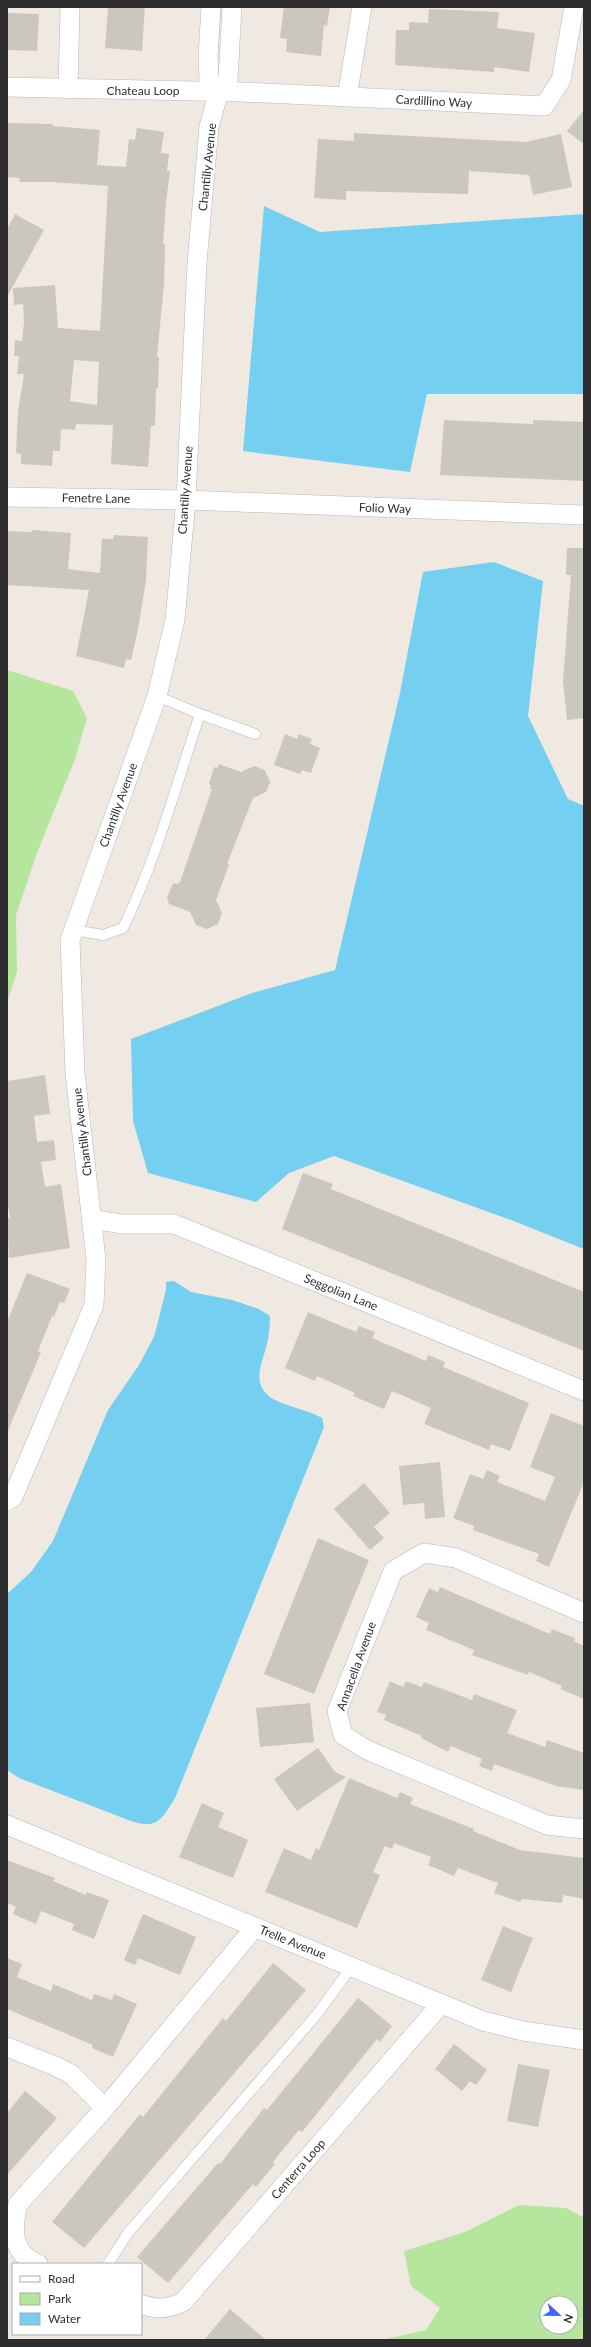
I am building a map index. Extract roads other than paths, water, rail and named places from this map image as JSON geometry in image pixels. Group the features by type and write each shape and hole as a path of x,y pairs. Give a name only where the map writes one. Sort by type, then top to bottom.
{"street":[{"path":"68,89 70,7"},
{"path":"211,7 208,56 209,81 219,92"},
{"name":"Chantilly Avenue","path":"7,1500 13,1497 94,1305 96,1259 75,1073 70,940 157,696 175,620 186,500 198,256 209,127 219,92 228,80 232,7"},
{"path":"347,97 362,7"},
{"name":"Cardillino Way","path":"219,92 544,106 561,80 574,7"},
{"name":"Chateau Loop","path":"7,87 219,92"},
{"name":"Fenetre Lane","path":"7,497 186,500"},
{"name":"Folio Way","path":"186,500 584,515"},
{"name":"Seggolian Lane","path":"92,1218 121,1224 174,1224 584,1391"},
{"name":"Annacella Avenue","path":"584,1613 456,1558 424,1552 393,1571 337,1711 343,1735 367,1750 547,1825 584,1829"},
{"name":"Trelle Avenue","path":"7,1825 483,2021 523,2032 584,2040"},
{"path":"35,2263 30,2261 17,2246 13,2224 18,2204 105,2108 255,1927"},
{"name":"Centerra Loop","path":"142,2304 153,2308 171,2308 183,2302 441,2004"},
{"path":"7,2047 72,2074 105,2108"}],"lane":[{"path":"157,696 200,714 255,734"},
{"path":"73,930 103,935 123,928 137,900 153,856 200,714"},
{"path":"109,2263 128,2233 318,2013 352,1966"}],"water":[{"path":"264,206 320,232 584,214 584,394 427,394 410,472 243,451"},
{"path":"494,562 543,581 528,716 568,799 584,806 584,1249 516,1222 334,1156 289,1173 256,1202 148,1173 133,1121 131,1039 252,993 335,970 400,693 423,572"},
{"path":"174,1281 191,1292 232,1300 259,1309 270,1316 268,1341 260,1374 262,1387 273,1399 310,1412 322,1418 324,1427 175,1798 160,1819 155,1823 142,1824 133,1822 19,1778 7,1770 7,1594 31,1572 53,1541 108,1410 139,1365 154,1337 166,1290 166,1282"}]}
